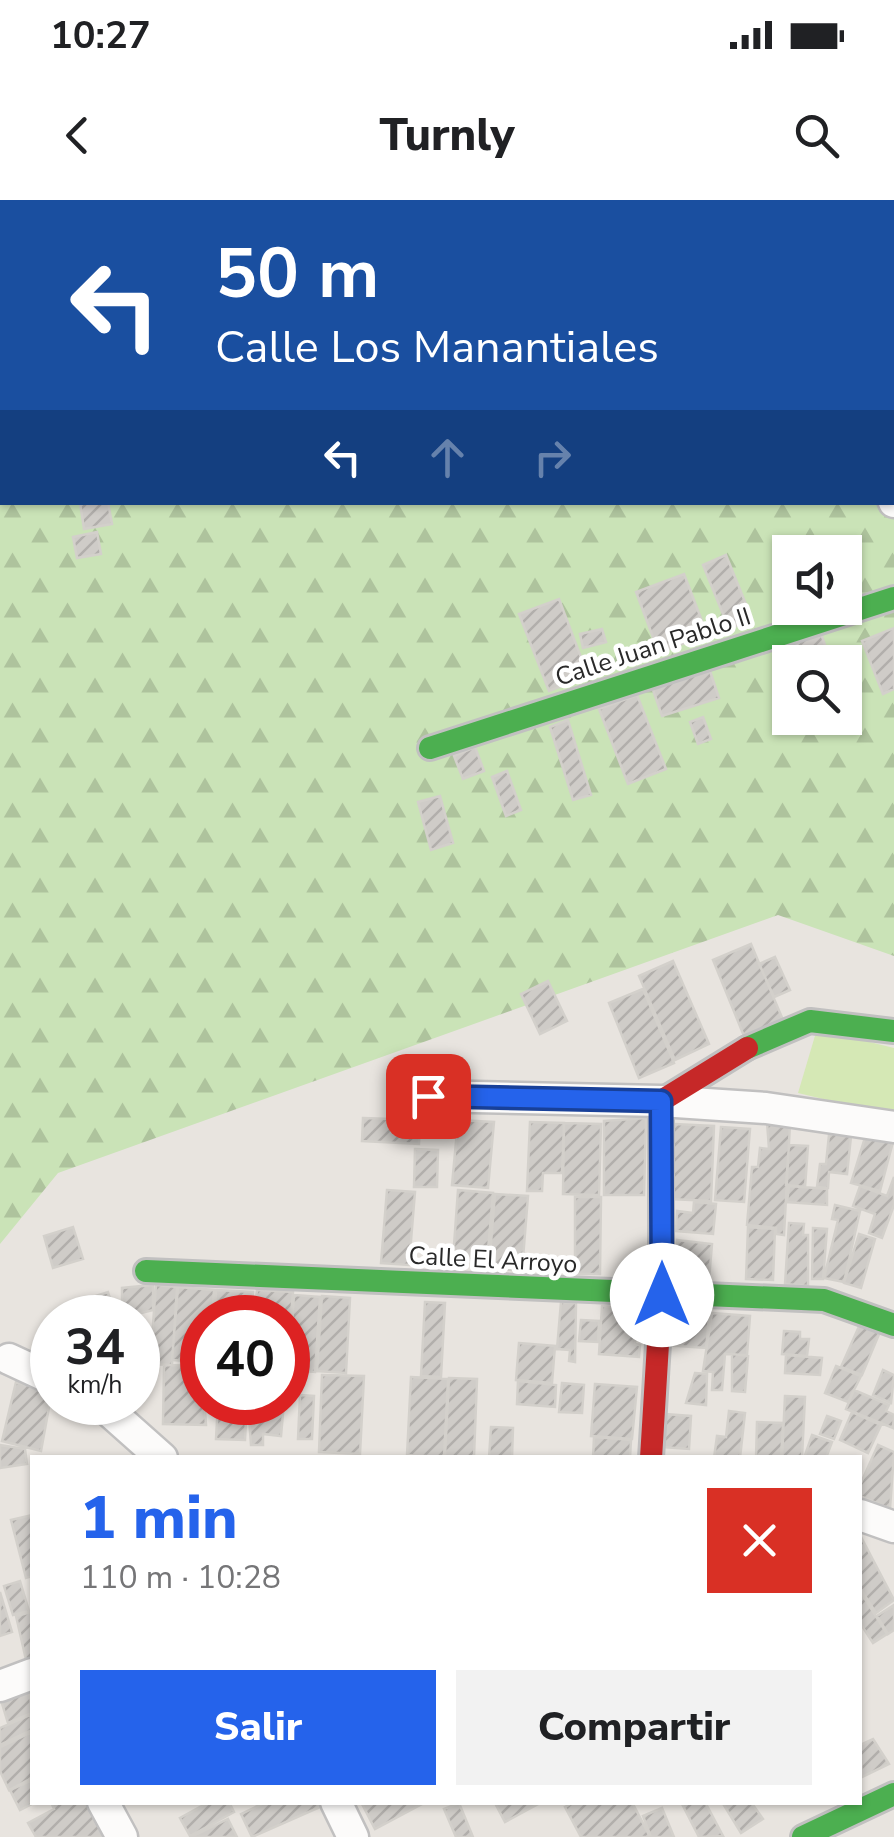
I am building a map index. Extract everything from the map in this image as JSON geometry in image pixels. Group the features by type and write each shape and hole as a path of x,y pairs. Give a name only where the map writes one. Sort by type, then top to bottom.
{"street":[{"name":"Calle Juan Pablo II","path":"430,748 894,598"},
{"path":"661,1101 746,1048 810,1020 894,1031"},
{"path":"428,1096 661,1101 766,1108 894,1127"},
{"path":"650,1455 662,1295 661,1101"},
{"name":"Calle El Arroyo","path":"146,1271 824,1300 894,1326"},
{"path":"9,1359 30,1369"},
{"path":"125,1425 159,1455"},
{"path":"862,1516 894,1528"},
{"path":"0,1686 30,1675"},
{"path":"803,1837 894,1794"},
{"path":"105,1805 122,1837"},
{"path":"337,1805 353,1837"}],"green space":[{"path":"0,505 894,505 894,956 778,915 58,1173 0,1244"},
{"path":"817,1029 894,1048 894,1116 798,1093"}],"building":[{"path":"80,505 109,505 112,524 84,529"},
{"path":"97,532 101,554 77,558 73,537"},
{"path":"726,555 752,619 729,629 703,565"},
{"path":"684,574 707,634 659,653 636,592"},
{"path":"559,599 588,676 549,691 519,614"},
{"path":"819,628 825,645 778,645 777,642"},
{"path":"894,628 894,689 883,694 862,641"},
{"path":"602,629 606,642 583,648 580,634"},
{"path":"709,668 719,698 662,716 652,687"},
{"path":"637,695 666,769 628,784 599,709"},
{"path":"703,717 711,739 698,744 690,722"},
{"path":"568,720 591,795 573,800 550,727"},
{"path":"475,747 484,771 463,779 454,756"},
{"path":"507,771 521,810 506,816 492,777"},
{"path":"440,796 453,843 431,850 418,802"},
{"path":"751,944 783,1020 744,1036 713,960"},
{"path":"775,957 790,990 774,997 759,964"},
{"path":"673,961 709,1044 675,1060 639,976"},
{"path":"548,981 567,1021 540,1034 521,994"},
{"path":"643,989 674,1063 639,1078 609,1003"},
{"path":"363,1118 420,1120 419,1144 362,1141"},
{"path":"646,1118 644,1195 604,1195 604,1121"},
{"path":"458,1120 494,1122 488,1188 452,1185"},
{"path":"530,1122 564,1123 562,1173 543,1173 542,1191 527,1191"},
{"path":"767,1122 790,1124 784,1235 776,1234 776,1228 747,1225 752,1167 758,1167 760,1148 769,1149"},
{"path":"564,1123 601,1124 599,1195 563,1194"},
{"path":"674,1124 714,1126 711,1201 670,1199"},
{"path":"830,1125 852,1127 847,1174 829,1172 828,1188 817,1187 820,1164 826,1164"},
{"path":"721,1127 750,1129 744,1202 715,1200"},
{"path":"867,1131 894,1138 880,1191 851,1183"},
{"path":"789,1145 808,1146 805,1187 786,1185"},
{"path":"415,1149 438,1150 437,1187 414,1187"},
{"path":"894,1177 894,1205 882,1238 869,1233 875,1214 853,1206 860,1186 887,1196"},
{"path":"789,1186 827,1189 827,1205 787,1202"},
{"path":"387,1190 415,1192 409,1265 381,1263"},
{"path":"458,1190 493,1193 487,1261 453,1259"},
{"path":"495,1194 528,1196 522,1271 489,1268"},
{"path":"575,1197 601,1197 600,1274 575,1274"},
{"path":"694,1202 716,1204 713,1234 676,1231 677,1211 693,1213"},
{"path":"835,1205 860,1211 844,1282 824,1278 838,1220 832,1219"},
{"path":"789,1223 804,1224 803,1235 808,1235 808,1286 785,1284"},
{"path":"73,1227 83,1259 53,1268 44,1236"},
{"path":"748,1227 775,1229 773,1280 746,1279"},
{"path":"813,1228 827,1229 823,1279 812,1279"},
{"path":"859,1234 875,1239 861,1288 844,1283"},
{"path":"677,1240 712,1244 709,1280 674,1277"},
{"path":"153,1285 153,1295 122,1295 122,1288"},
{"path":"156,1285 177,1287 172,1365 160,1364 160,1295 155,1295"},
{"path":"178,1287 214,1290 214,1295 180,1295 180,1361 172,1360"},
{"path":"216,1290 253,1292 253,1295 216,1295"},
{"path":"257,1290 293,1292 293,1295 256,1295"},
{"path":"310,1296 320,1297 315,1372 310,1372"},
{"path":"322,1296 350,1298 346,1373 317,1371"},
{"path":"425,1302 445,1303 441,1377 421,1376"},
{"path":"561,1302 576,1303 575,1362 569,1361 570,1350 557,1349"},
{"path":"602,1306 638,1309 635,1344 640,1345 639,1357 599,1354"},
{"path":"712,1313 750,1316 747,1355 725,1354 722,1390 712,1390 713,1372 703,1371"},
{"path":"666,1314 709,1317 706,1348 664,1345"},
{"path":"581,1320 599,1321 598,1342 579,1341"},
{"path":"860,1324 880,1332 862,1375 841,1367"},
{"path":"784,1331 800,1332 800,1339 809,1339 807,1356 782,1354"},
{"path":"519,1343 555,1346 552,1383 516,1380"},
{"path":"732,1354 748,1356 745,1392 732,1391"},
{"path":"786,1355 822,1358 820,1375 785,1373"},
{"path":"164,1365 180,1365 180,1424 163,1424"},
{"path":"836,1366 861,1376 848,1402 825,1393"},
{"path":"883,1370 894,1375 891,1403 873,1395"},
{"path":"695,1373 707,1374 706,1405 686,1403"},
{"path":"322,1375 364,1376 360,1454 319,1452"},
{"path":"411,1377 448,1379 444,1455 407,1455"},
{"path":"449,1378 477,1379 474,1455 445,1455"},
{"path":"518,1381 556,1385 555,1407 517,1404"},
{"path":"16,1382 30,1386 30,1425 46,1425 41,1451 2,1441"},
{"path":"562,1383 584,1385 582,1413 559,1412"},
{"path":"595,1384 637,1387 632,1439 591,1436"},
{"path":"854,1390 889,1405 886,1411 894,1415 893,1428 846,1409"},
{"path":"310,1396 314,1396 312,1439 298,1439 299,1425 310,1425"},
{"path":"785,1396 805,1397 802,1455 782,1455"},
{"path":"729,1411 745,1413 740,1455 714,1455 717,1436 726,1437"},
{"path":"852,1412 881,1425 868,1453 840,1440"},
{"path":"665,1414 691,1416 689,1449 663,1447"},
{"path":"827,1416 841,1421 834,1439 820,1434"},
{"path":"757,1422 783,1423 781,1455 756,1455"},
{"path":"217,1425 246,1425 245,1440 216,1439"},
{"path":"250,1425 282,1425 281,1436 263,1434 263,1445 251,1445"},
{"path":"491,1427 513,1428 512,1455 489,1455"},
{"path":"812,1435 832,1442 827,1455 805,1455"},
{"path":"594,1437 631,1440 630,1455 593,1455"},
{"path":"0,1445 25,1449 27,1464 0,1468"},
{"path":"878,1445 894,1452 890,1509 862,1497 862,1481"},
{"path":"30,1515 30,1577 26,1578 11,1520"},
{"path":"862,1539 894,1600 876,1613 862,1591"},
{"path":"20,1581 29,1611 13,1615 4,1586"},
{"path":"0,1592 12,1632 0,1636"},
{"path":"862,1594 887,1634 873,1643 862,1626"},
{"path":"894,1605 894,1630 888,1634 877,1616"},
{"path":"30,1612 30,1659 26,1660 16,1616"},
{"path":"29,1685 30,1714 8,1723 0,1697"},
{"path":"30,1715 30,1731 0,1745 0,1728"},
{"path":"30,1733 30,1779 9,1790 0,1771 0,1747"},
{"path":"873,1739 889,1764 862,1777 862,1744"},
{"path":"30,1781 30,1805 20,1810 10,1790"},
{"path":"52,1805 88,1805 104,1837 36,1837 28,1823 54,1809"},
{"path":"204,1805 230,1805 234,1812 190,1836 180,1818"},
{"path":"260,1805 324,1805 252,1837 241,1814"},
{"path":"363,1805 420,1805 375,1829"},
{"path":"460,1805 473,1837 456,1837 444,1809"},
{"path":"496,1805 536,1805 505,1822"},
{"path":"634,1805 650,1837 581,1837 565,1807"},
{"path":"683,1805 707,1805 723,1836 699,1837"},
{"path":"724,1805 753,1805 763,1819 741,1833"},
{"path":"662,1808 674,1837 651,1837 643,1816"},
{"path":"228,1819 237,1837 191,1837"}],"traffic: fast":[{"path":"430,748 894,598"},
{"path":"747,1048 810,1021 894,1031"},
{"path":"146,1271 824,1300 894,1325"},
{"path":"803,1837 894,1794"}],"traffic: jam":[{"path":"651,1455 661,1295 661,1101 747,1048"}],"route":[{"path":"428,1096 661,1101 662,1295"}]}
